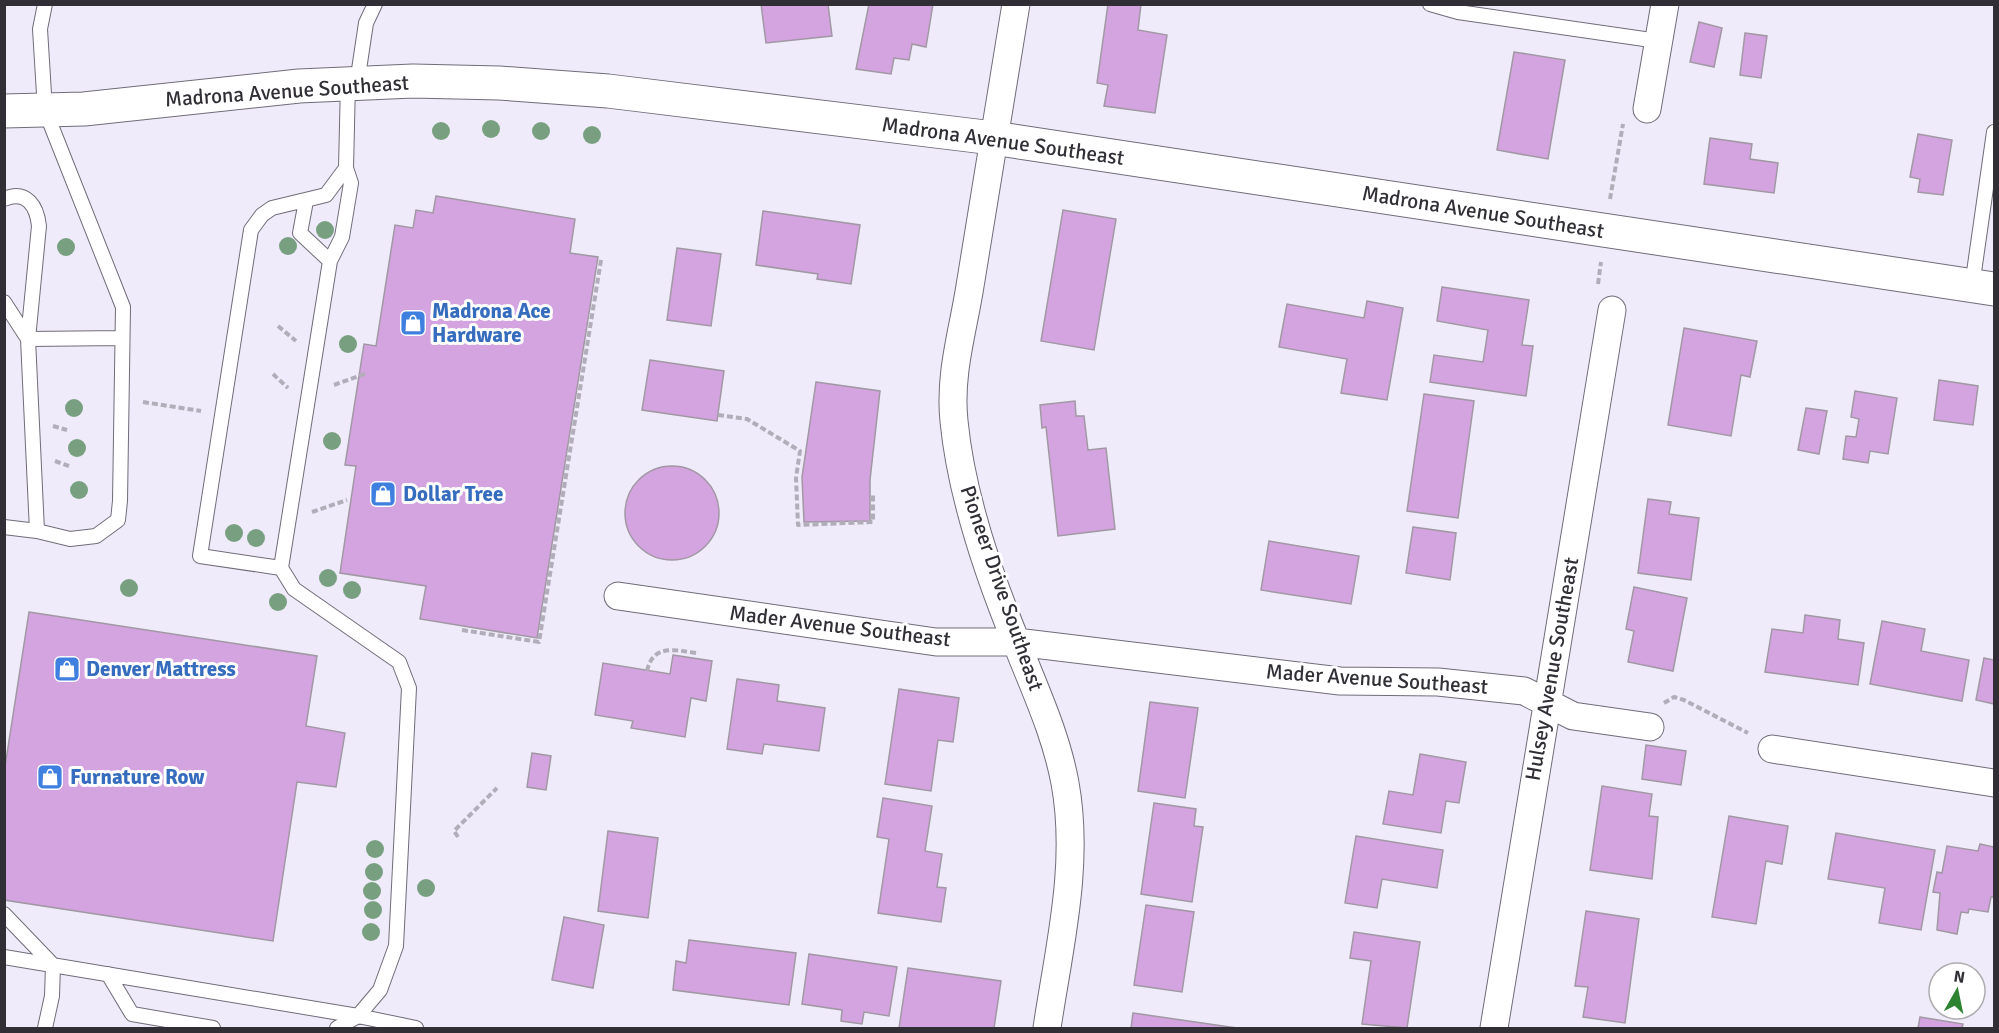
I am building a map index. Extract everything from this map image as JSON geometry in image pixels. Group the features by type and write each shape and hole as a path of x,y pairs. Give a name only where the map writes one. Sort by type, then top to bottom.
{"main road":[{"name":"Madrona Avenue Southeast","path":"4,111 84,109 299,86 413,81 500,83 608,91 993,138 1983,288"}],"street":[{"name":"Pioneer Drive Southeast","path":"1016,4 969,291 954,365 954,419 965,480 986,555 1016,642 1050,724 1065,782 1071,826 1071,867 1047,1029"},
{"path":"1647,109 1665,4"},
{"name":"Hulsey Avenue Southeast","path":"1494,1029 1546,701 1605,299"},
{"name":"Mader Avenue Southeast","path":"618,596 936,642 1016,642 1340,681 1464,684 1524,691 1573,716 1650,727"},
{"path":"1772,749 1995,783"}],"lane":[{"path":"4,527 38,531 70,539 96,536 118,520 123,307 45,110 40,29 45,4"},
{"path":"338,1029 358,1016 380,990 396,946 409,688 399,662 294,589 281,568 330,261 342,237 351,183 346,168 353,83 366,23 375,4"},
{"path":"1430,4 1458,12 1658,42"},
{"path":"1983,288 1995,132"},
{"path":"281,568 200,556 251,230 262,215 272,208 285,203 306,201 326,195 346,168"},
{"path":"4,199 19,196 29,201 38,211 39,226 28,339 38,531"},
{"path":"306,201 300,233 330,261"},
{"path":"4,302 28,339"},
{"path":"28,339 122,338"},
{"path":"4,914 53,965 52,996 45,1029"},
{"path":"4,957 358,1016 416,1029"},
{"path":"108,974 132,1014 213,1029"}],"path":[{"path":"1609,206 1618,153"},
{"path":"1603,252 1605,299"},
{"path":"462,630 539,642 601,260"},
{"path":"278,326 298,343"},
{"path":"308,394 367,373"},
{"path":"144,393 142,402 177,407"},
{"path":"718,415 747,419 800,451 796,478 798,525 873,522 873,493"},
{"path":"288,520 346,500"},
{"path":"646,671 649,659 654,654 663,651 696,653"},
{"path":"1650,727 1661,707 1674,697 1734,723 1772,749"},
{"path":"458,837 454,831 497,788"}],"building":[{"path":"761,4 828,4 832,36 766,43"},
{"path":"869,4 933,4 926,47 912,44 909,60 894,58 891,74 856,69"},
{"path":"1108,4 1141,4 1138,30 1167,35 1155,113 1104,106 1108,85 1097,83"},
{"path":"1699,22 1722,28 1714,67 1690,62"},
{"path":"1745,33 1767,36 1761,78 1740,75"},
{"path":"1514,52 1565,60 1548,159 1497,150"},
{"path":"1918,134 1952,140 1943,195 1918,192 1920,179 1910,177"},
{"path":"1710,138 1752,144 1750,159 1778,163 1774,193 1704,184"},
{"path":"436,196 575,219 570,253 598,257 537,638 420,619 426,586 340,573 356,466 345,465 364,344 376,346 395,225 413,228 416,210 433,213"},
{"path":"1063,210 1116,219 1094,350 1041,341"},
{"path":"763,211 860,225 851,284 817,279 818,274 756,265"},
{"path":"677,248 721,254 711,326 667,320"},
{"path":"1442,287 1529,300 1522,345 1533,346 1526,396 1430,382 1434,355 1483,362 1488,330 1437,321"},
{"path":"1367,301 1403,308 1387,400 1341,393 1347,359 1279,347 1287,304 1364,318"},
{"path":"1684,328 1757,341 1750,377 1741,375 1731,436 1668,425"},
{"path":"650,360 724,371 717,421 642,410"},
{"path":"1939,380 1978,386 1973,425 1934,420"},
{"path":"816,382 880,391 870,480 870,521 804,522 802,477"},
{"path":"1855,391 1897,398 1888,454 1870,451 1868,463 1843,459 1846,436 1856,437 1859,419 1851,417"},
{"path":"1424,394 1474,401 1458,518 1407,511"},
{"path":"1075,401 1076,416 1084,416 1088,450 1106,448 1115,529 1058,536 1046,427 1042,428 1040,405"},
{"path":"1806,408 1827,411 1819,454 1798,450"},
{"path":"672,466 690,470 705,480 715,495 719,513 715,531 705,546 690,556 672,560 654,556 639,546 629,531 625,513 629,495 639,480 654,470"},
{"path":"1648,499 1671,502 1669,514 1699,518 1691,580 1638,573"},
{"path":"1413,527 1456,533 1450,580 1406,573"},
{"path":"1269,541 1359,556 1351,604 1261,590"},
{"path":"1634,587 1687,598 1673,671 1628,662 1634,631 1626,629"},
{"path":"29,612 317,656 306,726 345,733 336,787 297,782 273,941 4,900 4,773"},
{"path":"1805,615 1840,620 1838,639 1864,643 1858,685 1765,672 1772,629 1803,633"},
{"path":"1882,621 1925,629 1921,651 1969,660 1962,701 1870,684"},
{"path":"673,655 712,661 706,701 691,698 685,737 631,728 633,721 595,715 603,663 670,674"},
{"path":"1984,658 1994,660 1994,704 1976,700"},
{"path":"737,679 779,685 777,701 825,708 819,751 764,744 762,754 727,749"},
{"path":"899,689 959,698 953,742 938,740 931,791 885,784"},
{"path":"1150,702 1198,708 1185,798 1138,791"},
{"path":"1646,745 1686,751 1681,785 1642,779"},
{"path":"532,753 551,756 546,790 527,787"},
{"path":"1420,754 1466,762 1459,803 1446,801 1441,833 1383,824 1389,791 1413,795"},
{"path":"1602,786 1652,794 1649,816 1658,817 1652,879 1590,870"},
{"path":"883,798 932,806 925,851 942,854 937,887 946,888 941,922 878,913 889,839 877,837"},
{"path":"1154,803 1196,809 1194,826 1203,827 1192,902 1141,894"},
{"path":"1729,816 1788,826 1782,864 1766,861 1756,924 1712,917"},
{"path":"608,831 658,838 648,918 598,911"},
{"path":"1836,833 1935,850 1921,930 1879,923 1885,888 1828,879"},
{"path":"1356,836 1443,850 1437,888 1382,879 1377,908 1345,903"},
{"path":"1980,844 1994,847 1994,897 1991,897 1988,912 1969,909 1968,913 1961,912 1957,934 1937,930 1940,893 1933,892 1937,872 1942,873 1947,846 1978,851"},
{"path":"1146,905 1194,912 1182,992 1134,985"},
{"path":"1586,911 1639,919 1625,1023 1583,1017 1588,987 1575,986"},
{"path":"564,917 604,925 593,988 552,980"},
{"path":"1354,932 1420,942 1407,1028 1362,1024 1371,961 1350,958"},
{"path":"689,940 796,953 789,1005 673,990 676,961 686,963"},
{"path":"809,954 897,967 889,1016 864,1012 862,1024 841,1021 842,1010 802,1004"},
{"path":"908,968 1001,981 994,1028 899,1028"},
{"path":"1133,1013 1237,1028 1131,1028"},
{"path":"1920,1017 1927,1018 1927,1021 1963,1024 1962,1028 1918,1028"}],"place":[{"name":"Madrona Ace Hardware","path":"413,323"},
{"name":"Dollar Tree","path":"383,494"},
{"name":"Denver Mattress","path":"67,669"},
{"name":"Furnature Row","path":"50,777"}]}
